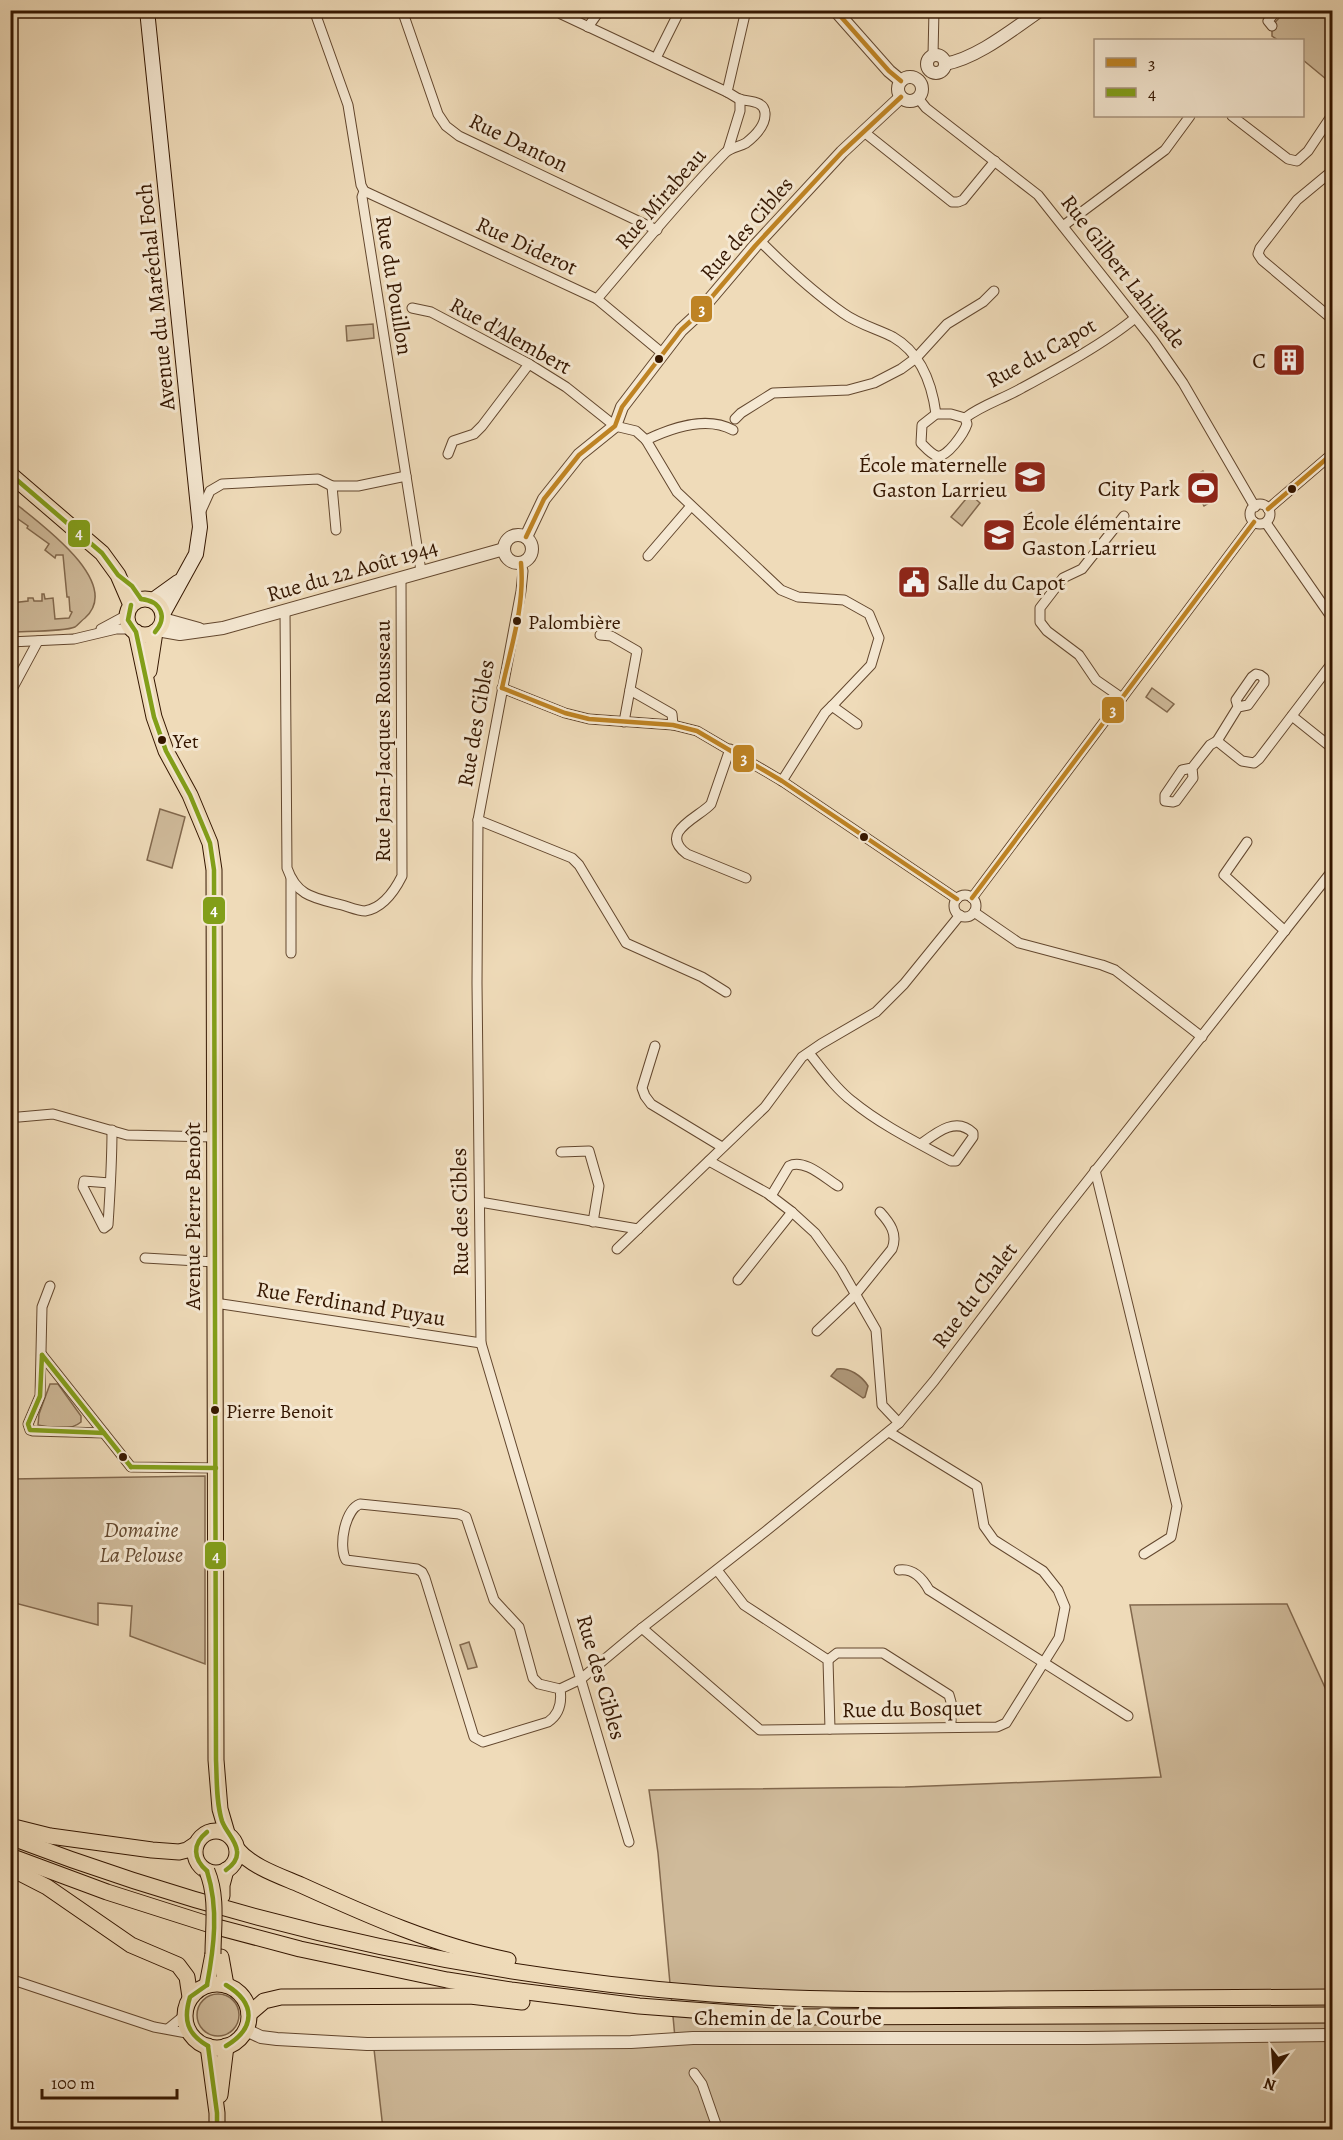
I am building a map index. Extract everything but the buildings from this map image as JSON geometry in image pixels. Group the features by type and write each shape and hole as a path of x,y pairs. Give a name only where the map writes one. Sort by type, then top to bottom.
{"main road":[{"name":"Avenue du Maréchal Foch","path":"147,10 199,515 198,544 160,624"},
{"path":"10,474 102,553 118,575 132,586 137,613 146,634 160,624 158,603 137,613"},
{"path":"137,613 184,577"},
{"name":"Avenue Pierre Benoît","path":"137,613 147,686 154,717 166,751 190,795 210,843 214,870 216,1760 212,1815 207,1832"},
{"name":"Avenue Pierre Benoît","path":"147,686 160,624"},
{"name":"Avenue Pierre Benoît","path":"216,1760 220,1809 227,1833"},
{"path":"10,1826 50,1836 179,1852 196,1844 207,1832 218,1830 233,1838 237,1849 248,1859 322,1895 447,1944 542,1967 706,1993"},
{"path":"10,1837 110,1873 217,1906 345,1939 510,1970 634,1986 706,1993 858,2000 1332,1997"},
{"path":"196,1844 195,1857 202,1868 216,1873 226,1870 235,1862 237,1849"},
{"path":"10,1856 107,1892 217,1927 300,1949 468,1983 639,2006 786,2017"},
{"path":"10,1868 47,1887 131,1945 178,1965 187,1977 190,1997 185,2015 187,2026 199,2042 208,2046 226,2046 241,2037 248,2022 264,2001 281,1997 470,1996 655,2016 734,2019 1332,2015"},
{"path":"207,1986 217,1956 222,1885 226,1870"},
{"path":"207,1871 212,1882 217,1956 226,1985"},
{"path":"190,1997 207,1986 226,1985 235,1989 247,2004 248,2022"},
{"path":"208,2046 217,2113"},
{"path":"217,2130 217,2113 226,2046"}],"street":[{"name":"Rue du Pouillon","path":"314,10 348,105 361,185 364,191 362,197 421,571"},
{"name":"Rue Danton","path":"402,10 438,114 446,126 459,136 657,230"},
{"path":"588,27 600,10"},
{"path":"656,58 680,10"},
{"path":"727,92 746,10"},
{"path":"835,10 901,81"},
{"path":"934,10 933,56 927,63 930,69 939,72 945,64 957,62 968,56 1041,10"},
{"path":"1272,26 1268,21 1277,10"},
{"name":"Rue Mirabeau","path":"561,14 740,99 761,106 764,109 765,121 762,126 746,143 728,150"},
{"path":"933,56 943,58 945,64"},
{"path":"919,81 930,69"},
{"path":"910,77 919,81 922,90 918,98 909,101 901,97 898,88 901,81 910,77"},
{"name":"Rue des Cibles","path":"526,537 544,499 579,455 615,426 622,407 662,353 842,152 901,97"},
{"name":"Rue Gilbert Lahillade","path":"918,98 926,108 1038,195 1183,383 1255,507"},
{"name":"Rue Mirabeau","path":"597,299 728,150 740,111 740,99"},
{"path":"1233,117 1288,159 1297,161 1308,151 1332,115"},
{"path":"1063,226 1165,150 1189,117"},
{"path":"864,132 952,202 963,200 995,161"},
{"path":"1332,171 1296,200 1260,248 1258,254 1262,260 1332,318"},
{"name":"Rue Diderot","path":"364,191 597,299 662,353"},
{"path":"760,241 811,289 846,315 908,347 930,383 936,414"},
{"path":"735,420 741,413 773,393 848,390 873,383 901,369 916,358 947,324 983,302 994,291"},
{"name":"Rue d'Alembert","path":"412,308 431,312 529,364 566,387 615,426 636,431 646,440"},
{"name":"Rue du Capot","path":"965,418 981,407 1020,389 1075,358 1135,318"},
{"path":"448,454 453,441 474,434 482,426 529,364"},
{"path":"936,414 951,414 965,418 967,424 965,431 946,453 940,456 935,455 921,443 922,425 936,414"},
{"path":"734,430 714,424 690,425 675,427 646,440 677,492 781,590 798,597 844,600 869,614 879,638 872,665 825,713 782,781"},
{"path":"1268,509 1332,454"},
{"path":"199,515 210,491 222,484 318,479 332,486 358,486 406,477"},
{"path":"332,486 336,530"},
{"path":"1254,522 1251,514 1255,507 1260,505 1268,509 1270,516 1266,523"},
{"path":"648,556 691,506"},
{"path":"1122,698 1096,680 1078,655 1047,631 1040,622 1040,608 1063,578 1082,569 1124,516"},
{"path":"1254,522 1266,523"},
{"path":"972,898 1254,522"},
{"path":"1266,523 1332,618"},
{"path":"511,536 526,537 531,544 531,552 527,559 521,563 511,561 504,549 507,540 511,536"},
{"name":"Rue du 22 Août 1944","path":"160,624 180,634 212,630 504,549"},
{"name":"Rue des Cibles","path":"521,563 523,571 521,591 478,820 477,983 481,1343 629,1842"},
{"name":"Rue Jean-Jacques Rousseau","path":"291,879 296,887 314,898 365,911 393,893 402,876 401,578"},
{"path":"285,611 287,868 291,879 291,952"},
{"path":"85,636 137,613"},
{"path":"10,642 74,639 116,630 137,613"},
{"path":"600,635 611,636 637,651 624,722"},
{"path":"10,693 38,641"},
{"path":"1216,741 1242,760 1254,763 1332,663"},
{"path":"502,688 565,713 589,719 673,725 697,731 782,781 957,899"},
{"path":"630,690 672,714 673,725"},
{"path":"832,706 857,724"},
{"path":"1192,768 1210,745 1216,741 1238,707"},
{"path":"1292,716 1332,748"},
{"path":"730,749 711,804 705,811 696,814 684,823 677,839 682,850 687,854 746,878"},
{"path":"478,820 572,858 579,865 626,943 702,977 726,992"},
{"path":"1247,842 1224,875 1286,931"},
{"name":"Rue du Chalet","path":"560,1689 581,1679 899,1423 934,1381 1095,1170 1332,871"},
{"path":"965,896 972,898 976,905 974,912 968,916 960,915 955,908 957,899 965,896"},
{"path":"974,912 1019,943 1109,967 1202,1037"},
{"path":"617,1248 765,1107 802,1057 876,1012 904,984 960,915"},
{"path":"656,1046 642,1088 645,1096 651,1104 722,1147"},
{"path":"809,1053 828,1078 851,1101 886,1124 921,1144 951,1161 956,1161 973,1137 973,1133 968,1128 955,1125 939,1130 921,1144"},
{"path":"19,1117 53,1114 127,1135 213,1137"},
{"path":"110,1183 84,1181 83,1187 104,1228 108,1225 110,1183 112,1131"},
{"path":"561,1152 589,1151 599,1186 594,1222"},
{"path":"709,1161 771,1196 816,1233 841,1269 876,1330 882,1405 899,1423"},
{"path":"771,1196 793,1163 800,1163 838,1186"},
{"path":"1095,1170 1177,1506 1171,1538 1144,1554"},
{"path":"480,1202 638,1229"},
{"path":"738,1280 792,1212"},
{"path":"817,1331 855,1295 892,1249 894,1242 892,1225 880,1212"},
{"path":"145,1258 215,1262"},
{"path":"50,1286 42,1307 40,1396 28,1424 30,1430 104,1432"},
{"name":"Rue Ferdinand Puyau","path":"215,1303 481,1343"},
{"path":"42,1355 131,1467 216,1468"},
{"name":"Rue du Bosquet","path":"642,1628 760,1730 997,1727 1006,1723 1045,1664 1059,1638 1065,1607 1058,1590 1043,1571 994,1540 984,1526 977,1486 889,1432"},
{"path":"360,1504 459,1514 466,1517 494,1600 519,1627 533,1678 538,1684 560,1689 561,1700 556,1717 548,1722 483,1742 478,1741 474,1737 422,1572 417,1569 346,1560 342,1554 350,1510 360,1504"},
{"path":"899,1570 907,1569 924,1580 929,1590 1128,1716"},
{"path":"717,1570 744,1605 828,1660"},
{"path":"828,1660 837,1653 883,1653 949,1695 951,1727"},
{"path":"828,1660 830,1729"},
{"path":"10,1979 154,2027 192,2034"},
{"path":"169,2028 185,2015"},
{"name":"Chemin de la Courbe","path":"248,2022 261,2037 367,2044 631,2042 693,2038 1086,2038 1332,2035"},
{"path":"694,2073 702,2084 718,2130"}],"green space":[{"path":"1285,11 1332,11 1332,84 1304,61 1304,39 1276,39 1272,36 1272,26"},
{"path":"373,324 374,338 347,341 346,326"},
{"name":"City Park","path":"1203,471 1217,498 1204,506 1189,478"},
{"path":"970,494 980,503 962,526 951,517"},
{"path":"11,500 72,553 94,587 94,603 85,618 75,627 53,631 11,632 11,603 28,601 28,598 42,601 42,594 44,594 45,599 53,598 55,619 69,618 72,612 69,597 67,597 63,555 56,555 55,558 45,550 49,544 11,514"},
{"path":"1152,688 1174,704 1167,712 1146,697"},
{"path":"160,809 185,817 172,868 147,860"},
{"path":"50,1384 58,1384 81,1416 81,1422 77,1425 55,1428 38,1425 39,1414"},
{"name":"Domaine La Pelouse","path":"205,1476 205,1664 130,1636 132,1606 98,1603 98,1625 11,1602 11,1479"},
{"path":"1287,1604 1332,1703 1332,2129 383,2129 374,2049 675,2038 658,1853 649,1790 905,1787 1161,1777 1130,1605"},
{"path":"469,1642 477,1667 468,1669 460,1645"},
{"path":"218,1994 226,1995 233,2000 238,2007 238,2023 233,2030 226,2035 218,2036 210,2035 203,2030 198,2023 197,2015 198,2007 203,2000 210,1995"}],"shaded area":[{"path":"837,1369 855,1373 862,1379 868,1386 865,1397 863,1398 831,1376"}],"transit line":[{"name":"3","path":"835,10 889,71 901,81"},
{"name":"3","path":"526,537 544,499 579,455 615,426 622,407 681,330 842,152 901,97"},
{"name":"3","path":"1268,509 1332,454"},
{"name":"4","path":"10,474 102,553 118,575 132,586 141,599"},
{"name":"3","path":"972,898 1254,522"},
{"name":"3","path":"502,688 519,610 521,563"},
{"name":"4","path":"141,599 158,606 162,615 155,632"},
{"name":"4","path":"131,605 128,620 136,632 154,717 166,751 190,795 210,843 214,870 216,1760 220,1814 235,1843 237,1854 234,1862 226,1870"},
{"name":"3","path":"502,688 565,713 589,719 673,725 697,731 782,781 957,899"},
{"name":"4","path":"42,1355 40,1396 28,1424 30,1430 104,1433"},
{"name":"4","path":"42,1355 131,1467"},
{"name":"4","path":"131,1467 216,1468"},
{"name":"4","path":"207,1832 199,1841 196,1852 199,1862 207,1871"},
{"name":"4","path":"207,1871 214,1914 212,1957 207,1985"},
{"name":"4","path":"207,1985 190,1997 187,2019 188,2026 195,2037 208,2046"},
{"name":"4","path":"226,1985 243,2000 248,2015 243,2031 226,2046"},
{"name":"4","path":"208,2046 217,2113 217,2130"}],"place":[{"name":"C","path":"1289,360"},
{"name":"École maternelle Gaston Larrieu","path":"1030,477"},
{"name":"City Park","path":"1203,488"},
{"name":"École élémentaire Gaston Larrieu","path":"999,535"},
{"name":"Salle du Capot","path":"914,582"},
{"name":"Palombière","path":"517,621"},
{"name":"Yet","path":"162,740"},
{"name":"Pierre Benoit","path":"215,1410"}]}
